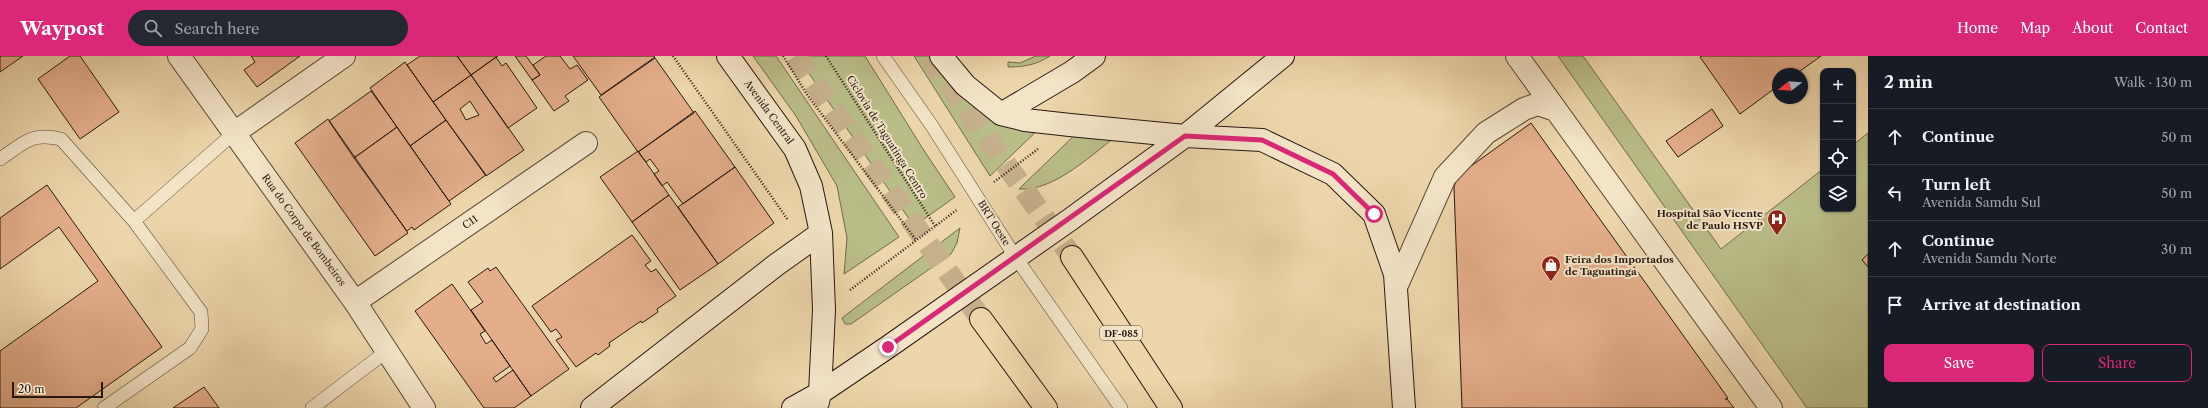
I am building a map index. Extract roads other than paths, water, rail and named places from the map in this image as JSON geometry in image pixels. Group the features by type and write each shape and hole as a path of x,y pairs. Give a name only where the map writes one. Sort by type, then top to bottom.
{"main road":[{"name":"Rua do Corpo de Bombeiros","path":"179,56 355,302 424,408"},
{"path":"234,133 344,56"},
{"name":"Avenida Central","path":"728,56 795,149 811,186 821,233 824,310 818,401"},
{"path":"941,56 965,85 1001,114 1025,120 1070,125 1185,136 1262,140 1333,174 1374,214 1395,274 1404,408"},
{"path":"1001,114 1072,72 1094,56"},
{"path":"793,408 818,401 1185,136 1283,56"},
{"path":"1517,56 1771,408"},
{"path":"1396,287 1445,177 1486,133 1524,109 1538,104 1556,110"},
{"name":"C11","path":"355,302 586,142"},
{"path":"592,408 776,265 821,233"},
{"name":"DF-085","path":"1072,257 1171,408"},
{"path":"981,319 1046,408"}],"lane":[{"name":"BRT Oeste","path":"883,56 932,126 1016,258 1121,408"},
{"path":"134,221 234,133"},
{"path":"0,159 31,138 46,135 61,139 134,221 201,312 202,329 190,348 104,408"},
{"path":"312,408 387,351"}],"tunnel":[{"path":"795,56 981,319"},
{"path":"929,56 1072,257"}],"place":[{"name":"Hospital São Vicente de Paulo HSVP","path":"1777,236"},
{"name":"Feira dos Importados de Taguatinga","path":"1551,282"}]}
